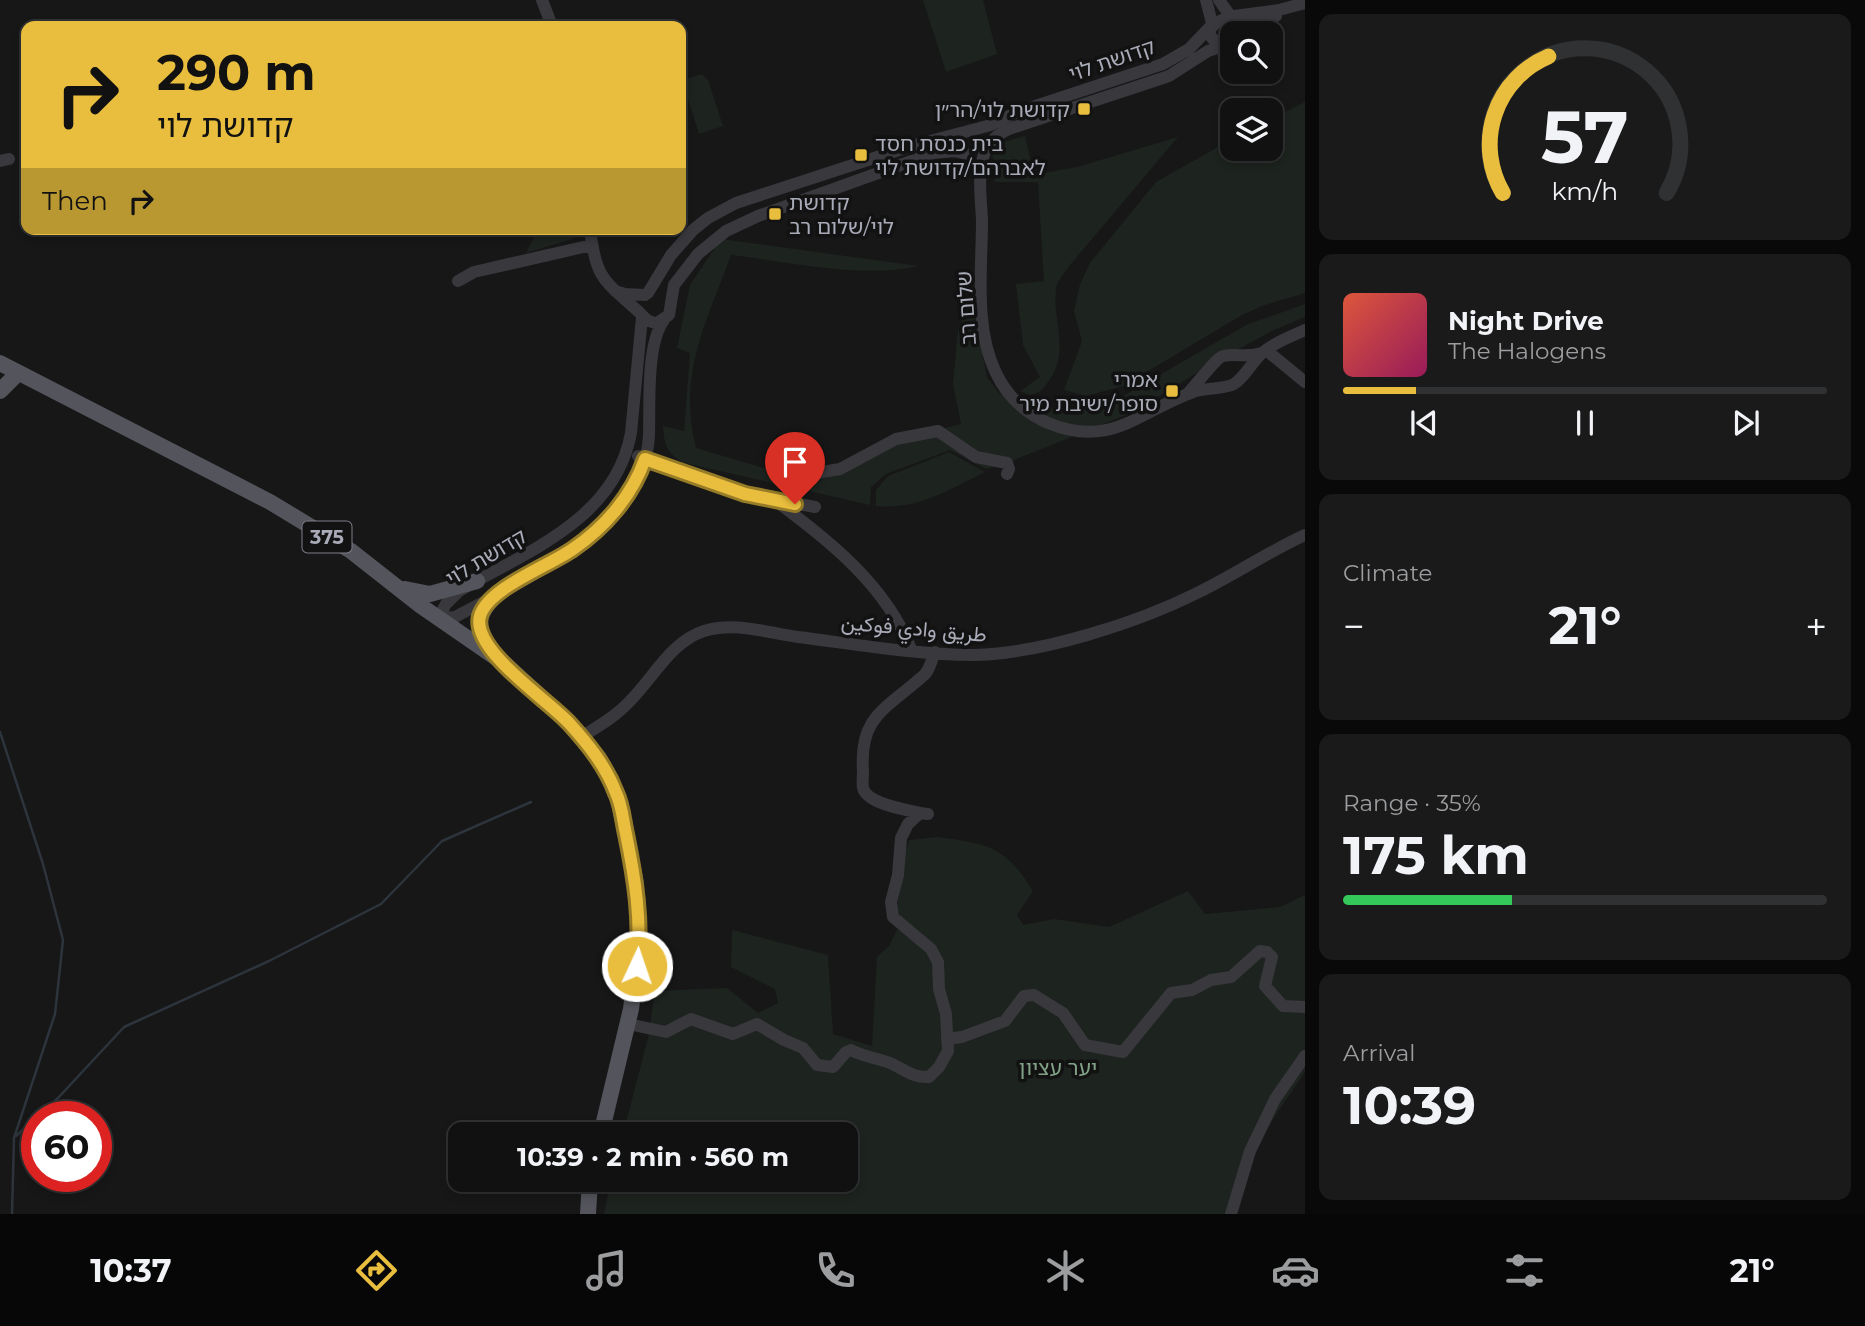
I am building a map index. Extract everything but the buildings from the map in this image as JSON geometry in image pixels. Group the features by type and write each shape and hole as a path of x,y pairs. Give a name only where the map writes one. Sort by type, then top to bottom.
{"main road":[{"name":"375","path":"0,363 270,502 351,551 438,618 498,659 567,721 599,758 617,794 636,883 639,945 628,1024 604,1122"},
{"path":"0,391 18,373"},
{"path":"392,583 413,592 430,594 477,581"},
{"path":"498,659 481,636 480,619 487,604 500,591"},
{"path":"588,1214 589,1192"}],"street":[{"path":"542,0 550,21"},
{"path":"1206,0 1216,41 1220,42"},
{"path":"1219,0 1239,21"},
{"path":"1231,15 1279,10 1305,3"},
{"path":"1267,21 1305,3"},
{"name":"קדושת לוי","path":"647,294 683,241 705,220 720,211 778,189 911,146 972,130 1017,112 1163,64 1189,49 1221,15 1231,15"},
{"name":"קדושת לוי","path":"969,155 987,148 998,135 1012,128 1169,76 1208,51 1220,47"},
{"path":"972,130 986,134 987,148"},
{"name":"שלום רב","path":"972,130 961,143 969,155 981,187"},
{"name":"שלום רב","path":"987,148 981,187 982,307 986,340 994,371 1016,402 1040,420 1060,428 1095,431 1131,423 1185,395 1223,385"},
{"path":"591,235 601,274 611,289 653,323 664,320 670,311 674,285 688,266 707,245 726,231 751,219 911,161 944,151 969,155"},
{"path":"458,281 474,272 592,245"},
{"path":"611,289 625,295 660,293 670,304"},
{"path":"641,315 639,306 647,294"},
{"name":"קדושת לוי","path":"438,618 446,604 477,581 544,545 578,520 608,487 628,450 637,387 641,315"},
{"name":"קדושת לוי","path":"438,618 455,617 554,562 592,535 630,492 645,459 655,342 664,320"},
{"path":"1264,351 1233,385 1223,385 1212,376 1212,366 1223,356 1244,358 1305,330"},
{"path":"1264,351 1305,382"},
{"path":"1233,357 1240,363 1240,378"},
{"name":"שלום רב","path":"1185,395 1212,366"},
{"path":"816,473 840,469 897,439 938,431 975,457 1007,463 1007,474"},
{"path":"628,450 715,485 778,502 815,507"},
{"path":"778,502 828,539 867,581 899,624 911,649"},
{"name":"طريق وادي فوکين","path":"580,737 626,706 684,641 707,630 742,628 798,637 972,655 1016,651 1091,633 1197,593 1305,535"},
{"path":"628,1024 666,1032 691,1019 733,1034 758,1024 783,1040 803,1048 821,1067 835,1066 846,1052 851,1050 864,1057 890,1063 918,1077 929,1077 939,1067 948,1051 946,1014 939,989 938,962 931,949 892,917 891,912 901,838 908,824 924,814 880,803 868,796 863,789 861,753 866,730 886,707 924,676 935,652"},
{"path":"947,1039 994,1027 1004,1021 1024,996 1034,995 1063,1013 1085,1045 1123,1052 1171,993 1192,990 1211,980 1231,977 1260,951 1267,952 1272,957 1265,986 1283,1006 1305,1007"},
{"path":"1231,1214 1250,1151 1275,1099 1305,1056"}],"green space":[{"path":"923,0 983,0 997,54 946,72"},
{"path":"702,74 708,80 723,126 699,134 686,93 686,79"},
{"path":"1305,102 1305,293 1242,315 1123,386 1086,396 1064,390 1082,341 1074,311 1080,284 1090,263 1156,182 1220,146 1220,161 1283,161 1283,113"},
{"path":"1025,136 1034,175 1077,167 1178,137 1060,279 1055,300 1059,357 1046,385 1030,395 1020,391 1040,377 1023,345 1016,284 1044,281 1038,182 995,182 992,151 999,143"},
{"path":"535,235 582,235 582,236 526,253"},
{"path":"721,239 919,266 897,270 850,270 731,255 704,326 692,372 691,421 696,448 805,480 856,466 869,455 921,434 961,424 953,384 958,329 972,301 987,377 998,392 1014,403 1034,408 1106,406 1246,325 1305,304 1305,317 1274,330 1215,362 1131,413 1002,465 986,469 950,450 886,474 871,487 870,505 684,463 667,448 663,426 684,431 690,353 677,348 690,285"},
{"path":"949,452 985,472 919,502 876,506 876,490 888,476"},
{"name":"יער עציון","path":"937,837 969,842 993,849 1004,856 1014,864 1033,891 1017,915 1023,925 1054,919 1109,927 1188,891 1205,914 1280,907 1305,895 1305,1072 1273,1119 1252,1160 1236,1214 604,1214 609,1192 858,1192 858,1122 626,1122 648,1038 655,991 727,988 758,1013 778,1003 775,989 731,967 732,930 828,955 833,1034 872,1046 877,957 889,946 898,928 895,922 909,840"}],"waterway":[{"path":"0,732 43,864 63,940 55,1014 14,1138 12,1214"},
{"path":"55,1101 124,1027 269,961 381,904 442,841 531,802"},
{"path":"16,1136 21,1131"}],"place":[{"name":"קדושת לוי/הר״ן","path":"1084,109"},
{"name":"בית כנסת חסד לאברהם/קדושת לוי","path":"861,155"},
{"name":"קדושת לוי/שלום רב","path":"775,214"},
{"name":"אמרי סופר/ישיבת מיר","path":"1172,391"}],"route":[{"path":"637,966 639,945 636,883 617,794 599,758 567,721 498,659 486,644 481,636 481,614 500,591 554,562 592,535 630,492 645,459 715,485 795,504"}]}
